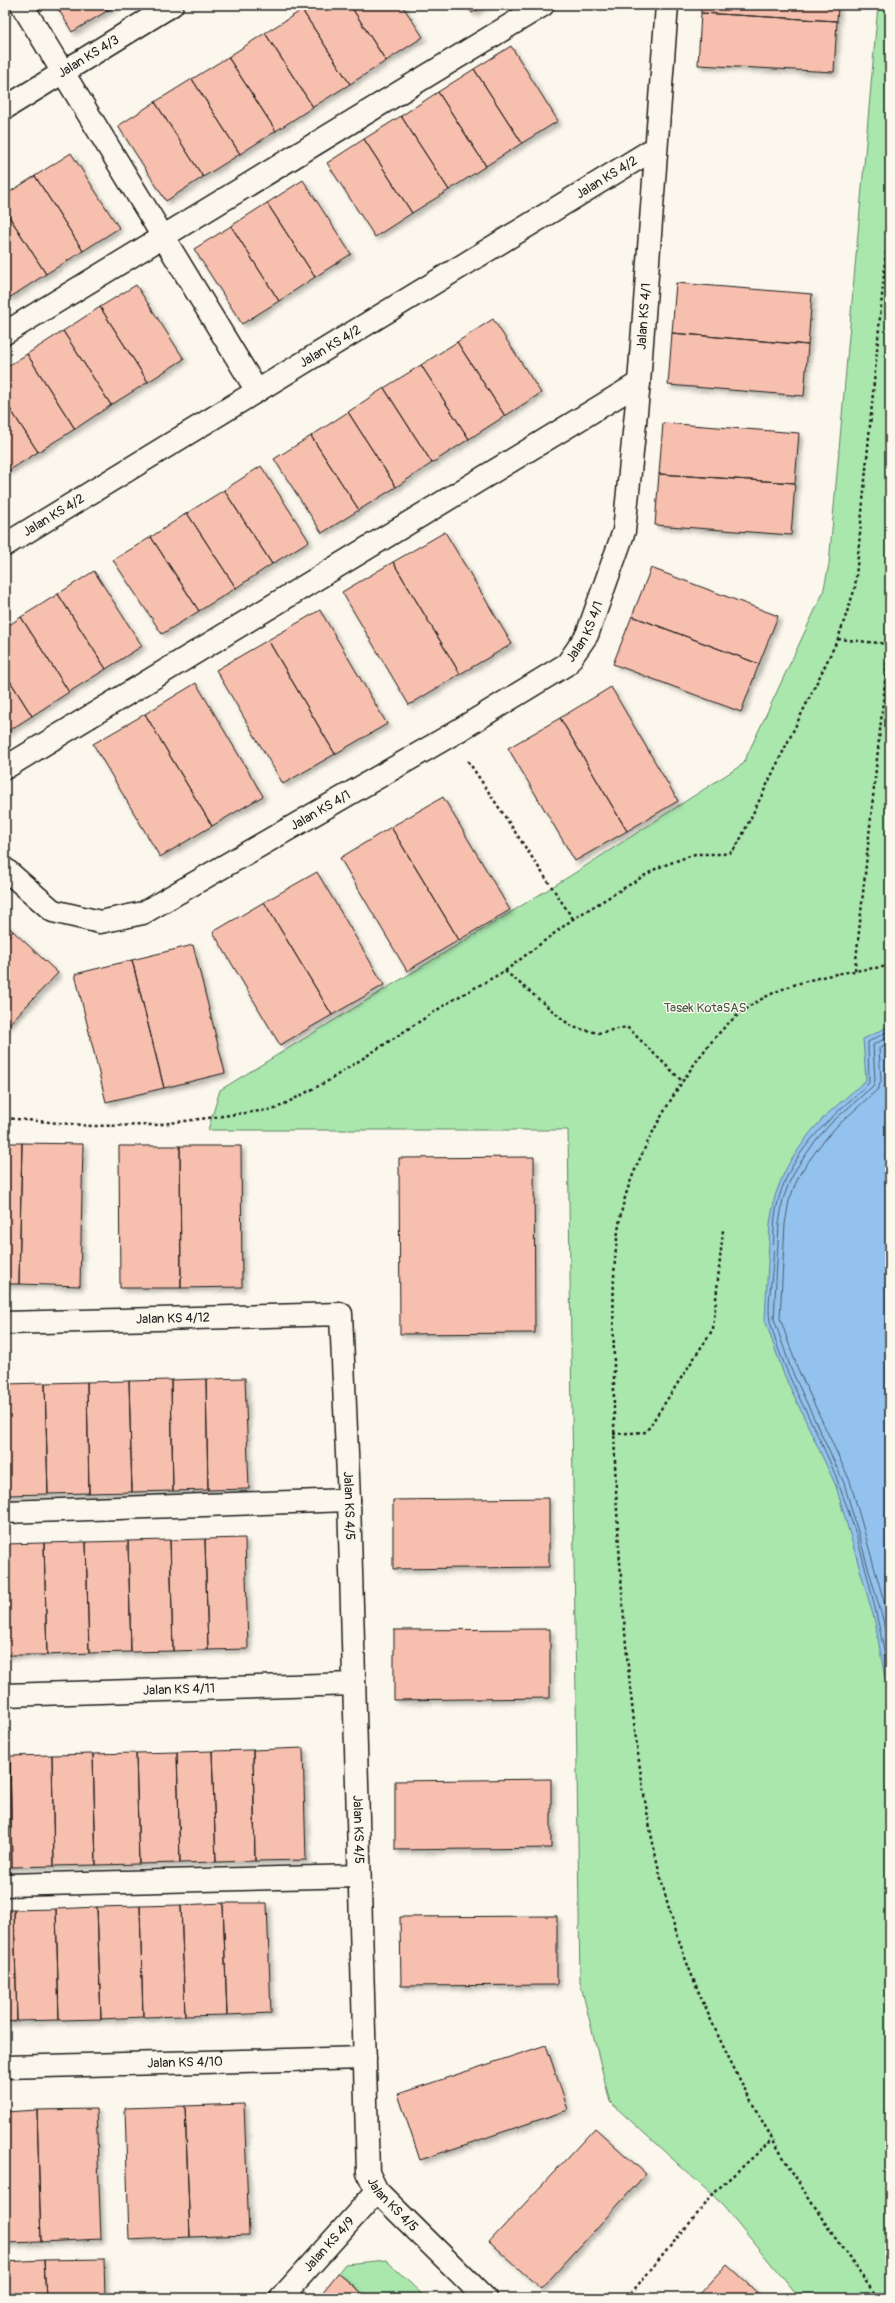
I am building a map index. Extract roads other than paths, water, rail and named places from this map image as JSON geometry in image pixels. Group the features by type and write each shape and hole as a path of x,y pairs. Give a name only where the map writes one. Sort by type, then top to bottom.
{"street":[{"path":"22,5 258,391"},
{"name":"Jalan KS 4/3","path":"5,108 172,5"},
{"path":"5,333 543,5"},
{"name":"Jalan KS 4/1","path":"5,870 53,911 100,922 143,913 451,735 566,664 588,635 624,531 639,383 655,148 667,5"},
{"name":"Jalan KS 4/2","path":"5,545 655,148"},
{"path":"5,768 639,383"},
{"name":"Jalan KS 4/12","path":"5,1323 341,1314"},
{"name":"Jalan KS 4/5","path":"341,1314 349,1500 368,2173 377,2191 485,2298"},
{"path":"5,1512 349,1500"},
{"name":"Jalan KS 4/11","path":"5,1695 354,1684"},
{"path":"5,1885 360,1876"},
{"name":"Jalan KS 4/10","path":"5,2067 365,2058"},
{"name":"Jalan KS 4/9","path":"281,2298 377,2191"}],"water":[{"path":"890,1026 890,1724 887,1690 875,1622 836,1486 783,1372 765,1320 770,1223 775,1196 781,1180 788,1165 809,1134 825,1116 866,1080 863,1039"}],"park label":[{"name":"Tasek KotaSAS","path":"705,1008"}]}
